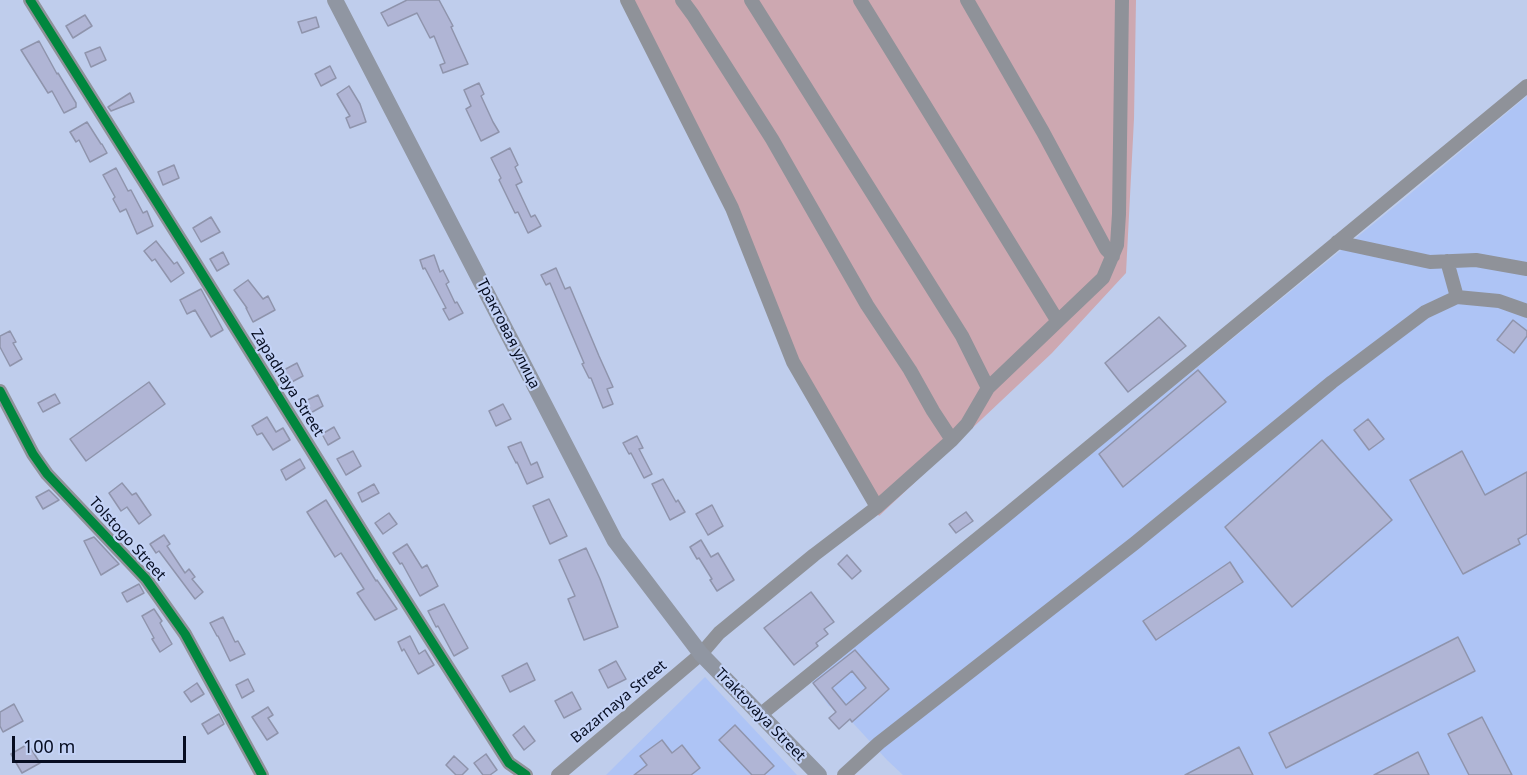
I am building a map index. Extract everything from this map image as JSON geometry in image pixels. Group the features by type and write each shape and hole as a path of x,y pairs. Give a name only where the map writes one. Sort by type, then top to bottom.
{"main road":[{"name":"Трактовая улица","path":"335,0 615,541 701,654"},
{"name":"Traktovaya Street","path":"701,654 819,775"}],"street":[{"name":"Zapadnaya Street","path":"30,0 483,723 509,763 526,775"},
{"path":"627,0 732,207 792,362 877,507"},
{"path":"682,0 772,139 867,305 952,440"},
{"path":"751,0 962,336 988,388"},
{"path":"860,0 1058,320"},
{"path":"967,0 1043,132 1106,249 1113,256"},
{"name":"Bazarnaya Street","path":"558,775 701,654 727,626 877,507 952,440 968,424 988,388 1103,278 1117,245 1122,0"},
{"path":"760,715 1527,86"},
{"path":"1338,242 1430,262 1476,260 1527,269"},
{"path":"1447,261 1457,297"},
{"path":"844,775 879,743 1135,543 1332,382 1425,312 1457,297 1499,301 1527,311"},
{"name":"Tolstogo Street","path":"0,391 33,454 47,474 146,579 185,634 262,775"}],"shaded area":[{"path":"624,0 1136,0 1134,119 1126,273 1052,353 879,516 790,365 729,208"},
{"path":"1527,96 1527,775 903,775 841,710 829,706 812,682"},
{"path":"705,677 797,775 606,775"}],"building":[{"path":"407,0 439,0 453,26 451,27 468,64 443,73 440,65 445,63 434,36 430,38 417,13 388,26 381,13"},
{"path":"85,15 92,26 73,38 66,26"},
{"path":"316,17 319,27 302,33 298,22"},
{"path":"39,41 76,103 76,107 64,113 52,91 48,93 21,50"},
{"path":"100,47 106,60 91,67 85,53"},
{"path":"330,66 336,78 321,86 315,74"},
{"path":"479,83 484,94 481,96 499,132 481,141 466,109 471,106 464,90"},
{"path":"349,86 360,104 366,122 350,128 346,118 350,116 337,94"},
{"path":"130,93 134,102 111,111 108,107"},
{"path":"87,122 107,153 90,162 79,140 76,142 70,132"},
{"path":"510,148 518,165 515,167 522,182 516,185 531,217 535,215 541,226 528,233 518,212 515,213 491,158"},
{"path":"174,165 179,178 163,185 158,172"},
{"path":"116,168 143,213 147,211 153,226 137,234 126,209 120,212 103,175"},
{"path":"211,217 220,232 201,242 193,228"},
{"path":"156,241 174,264 177,262 184,273 171,282 155,259 152,261 144,251"},
{"path":"223,252 229,264 217,271 210,259"},
{"path":"434,255 440,272 443,270 449,282 446,284 455,303 457,302 463,313 449,320 443,309 446,308 420,260"},
{"path":"556,268 565,289 570,287 613,387 607,389 613,404 603,408 591,378 582,364 584,363 550,283 546,285 541,275"},
{"path":"248,280 263,299 268,296 275,310 253,322 247,308 234,290"},
{"path":"201,289 223,330 211,337 195,310 187,314 180,300"},
{"path":"1159,317 1186,346 1128,392 1105,363"},
{"path":"1513,320 1527,331 1527,336 1514,353 1497,340"},
{"path":"10,331 16,342 13,343 22,359 10,366 0,347 0,336"},
{"path":"297,363 303,376 288,384 282,371"},
{"path":"1198,370 1226,402 1123,487 1099,454"},
{"path":"149,382 165,404 86,461 70,439"},
{"path":"55,394 60,403 43,412 38,403"},
{"path":"318,395 323,406 307,415 301,403"},
{"path":"503,404 511,419 496,426 489,411"},
{"path":"267,417 276,432 283,428 290,440 273,450 262,433 257,435 252,426"},
{"path":"1368,419 1384,439 1369,450 1354,430"},
{"path":"334,427 340,438 328,445 322,434"},
{"path":"637,436 643,448 639,449 652,474 644,478 623,443"},
{"path":"1322,440 1392,520 1292,607 1225,527"},
{"path":"521,442 531,465 537,462 543,477 527,484 508,447"},
{"path":"353,451 361,466 346,475 337,459"},
{"path":"1462,451 1485,495 1527,472 1527,534 1518,539 1520,544 1463,574 1410,480"},
{"path":"300,459 305,468 286,480 281,470"},
{"path":"663,479 676,502 678,500 685,512 670,520 652,484"},
{"path":"122,483 132,495 136,493 151,515 139,524 127,507 121,511 109,493"},
{"path":"374,484 379,493 362,502 358,493"},
{"path":"49,490 59,500 43,509 36,497"},
{"path":"549,499 567,536 550,544 533,506"},
{"path":"326,500 376,581 397,609 375,620 357,593 364,589 341,553 335,557 307,512"},
{"path":"712,505 723,526 708,535 696,514"},
{"path":"966,512 973,521 956,533 949,524"},
{"path":"389,513 397,524 383,534 375,523"},
{"path":"164,535 170,544 167,546 185,573 189,569 195,577 192,579 203,592 195,599 159,551 156,553 150,544"},
{"path":"94,537 119,564 101,575 84,541"},
{"path":"701,540 711,557 718,553 734,580 717,591 710,580 712,579 690,547"},
{"path":"407,544 422,568 427,565 438,586 420,596 402,563 400,564 393,553"},
{"path":"586,548 618,627 584,640 568,599 575,596 559,560"},
{"path":"847,555 861,571 852,579 838,564"},
{"path":"1230,562 1243,582 1156,640 1143,621"},
{"path":"139,584 144,593 127,602 122,593"},
{"path":"811,592 834,622 824,629 828,634 816,643 818,646 794,665 764,628"},
{"path":"444,604 468,648 454,656 428,611"},
{"path":"154,609 172,644 160,652 142,616"},
{"path":"223,617 235,642 238,641 245,654 230,661 210,623"},
{"path":"410,636 419,654 425,650 434,665 418,674 398,642"},
{"path":"1458,637 1475,671 1286,768 1269,733"},
{"path":"855,650 889,689 852,722 850,719 839,729 829,718 836,712 813,683","holes":["852,671 866,688 846,705 832,688"]},
{"path":"616,661 626,679 608,688 599,670"},
{"path":"527,663 535,680 510,692 502,676"},
{"path":"248,679 254,691 242,698 236,685"},
{"path":"197,683 204,694 191,702 184,692"},
{"path":"572,692 581,709 564,718 555,701"},
{"path":"14,704 23,721 3,732 0,726 0,712"},
{"path":"268,707 273,715 268,718 278,733 267,740 252,717"},
{"path":"219,714 224,724 208,734 202,724"},
{"path":"1482,717 1512,775 1469,775 1448,734"},
{"path":"735,725 774,766 764,775 752,775 719,740"},
{"path":"524,726 535,741 524,750 513,735"},
{"path":"662,740 672,753 682,745 700,768 691,775 634,775 647,765 640,756"},
{"path":"28,744 40,763 22,773 11,754"},
{"path":"1239,747 1253,775 1185,775"},
{"path":"1418,752 1429,775 1374,775"},
{"path":"486,754 497,770 490,775 483,775 474,763"},
{"path":"454,756 468,769 462,775 456,775 446,765"}],"cycle path":[{"path":"30,0 509,763 526,775"},
{"path":"0,391 33,454 47,474 146,579 185,634 262,775"}]}
